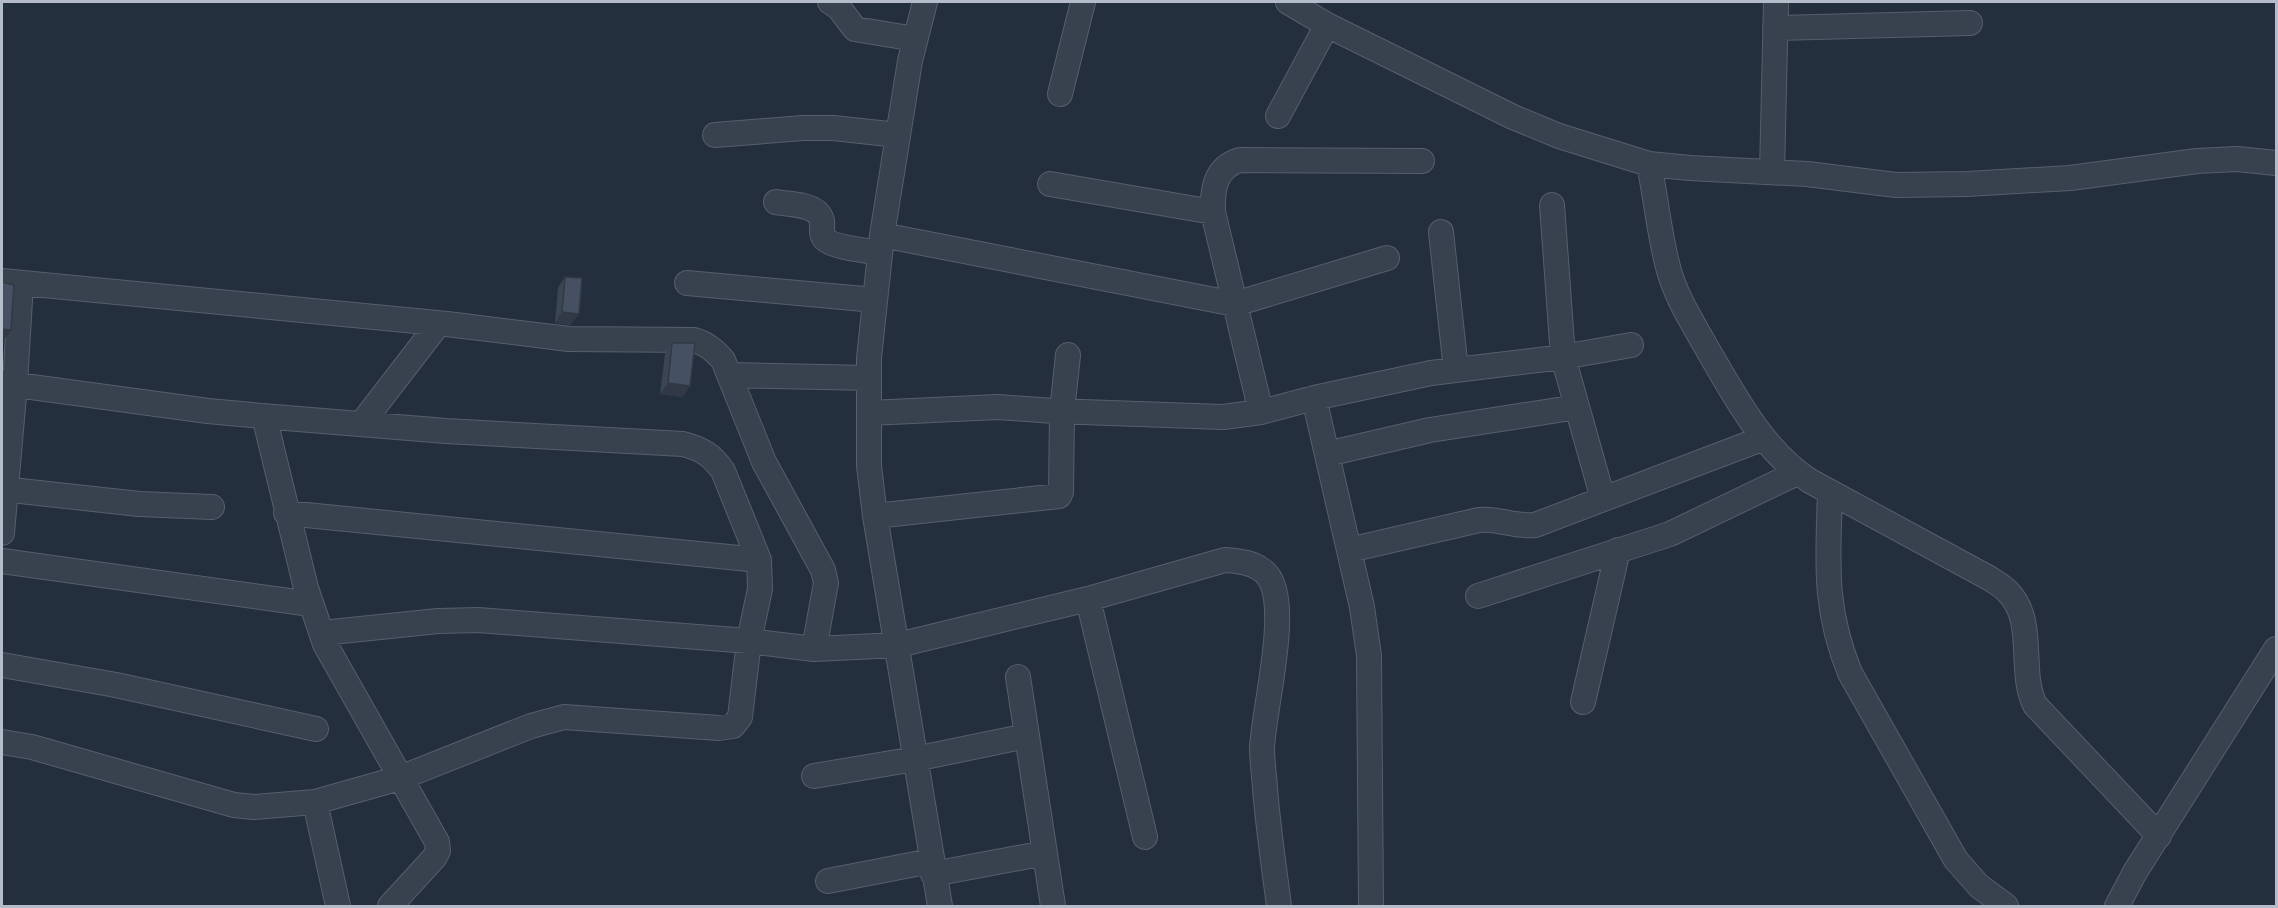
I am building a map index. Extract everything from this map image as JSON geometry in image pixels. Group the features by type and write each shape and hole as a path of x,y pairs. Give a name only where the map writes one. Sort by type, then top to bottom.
{"street":[{"path":"830,2 839,8 855,29 915,39"},
{"path":"925,2 915,39 881,244 869,378 869,466 875,516 940,906"},
{"path":"1060,94 1083,2"},
{"path":"1288,2 1327,25 1513,117 1559,136 1649,164 1772,172 1896,185 1967,184 2070,178 2198,160 2237,159 2277,163"},
{"path":"1772,172 1776,2"},
{"path":"1775,28 1970,23"},
{"path":"1278,116 1327,25"},
{"path":"715,135 833,128 898,135"},
{"path":"1261,412 1213,213 1216,181 1225,167 1240,160 1422,161"},
{"path":"1649,164 1668,267 1679,298 1734,394 1764,438 1797,473 1989,578 2007,591 2022,619 2029,686 2035,705 2159,836"},
{"path":"1050,184 1213,213"},
{"path":"776,202 813,209 820,214 822,234 826,240 881,244 1235,304 1387,258"},
{"path":"1552,204 1563,357 1603,499"},
{"path":"1441,232 1456,370"},
{"path":"2,533 11,282 439,323 569,339 694,339 712,348 723,360 764,462 824,570 826,583 814,650"},
{"path":"687,284 875,300"},
{"path":"362,423 439,323"},
{"path":"869,413 998,407 1223,417 1261,412 1314,398 1456,370 1563,357 1631,345"},
{"path":"875,516 1059,496 1061,492 1062,411 1068,355"},
{"path":"730,375 869,378"},
{"path":"2,742 32,747 234,805 254,807 315,802 400,778 531,726 564,717 719,728 733,726 740,717 749,641 760,589 759,560 723,471 705,451 695,447 683,444 446,431 208,411 8,383"},
{"path":"1314,398 1362,607 1369,656 1371,906"},
{"path":"1327,454 1430,430 1577,407"},
{"path":"264,416 286,513 311,604 325,644 437,842 438,851 424,870 390,906"},
{"path":"1349,550 1479,520 1492,519 1522,526 1535,525 1764,438"},
{"path":"1478,596 1670,534 1797,473"},
{"path":"3,489 139,504 212,507"},
{"path":"1830,492 1828,581 1838,644 1850,673 1956,860 1979,886 2006,906"},
{"path":"286,513 759,560"},
{"path":"1583,702 1618,550"},
{"path":"322,633 438,621 478,620 749,641 814,650 897,645 1088,598 1225,560 1243,561 1257,567 1271,580 1277,599 1275,648 1262,748 1266,803 1279,906"},
{"path":"2,561 311,604"},
{"path":"1088,598 1145,837"},
{"path":"2117,906 2135,872 2277,649"},
{"path":"2,665 116,685 316,729"},
{"path":"1018,677 1053,906"},
{"path":"814,776 915,759 1027,736"},
{"path":"315,802 338,906"},
{"path":"828,881 1045,853"}],"building":[{"path":"565,277 582,278 579,314 562,312"},
{"path":"2,282 14,285 11,330 2,329"},
{"path":"672,343 695,343 690,386 668,383"}]}
